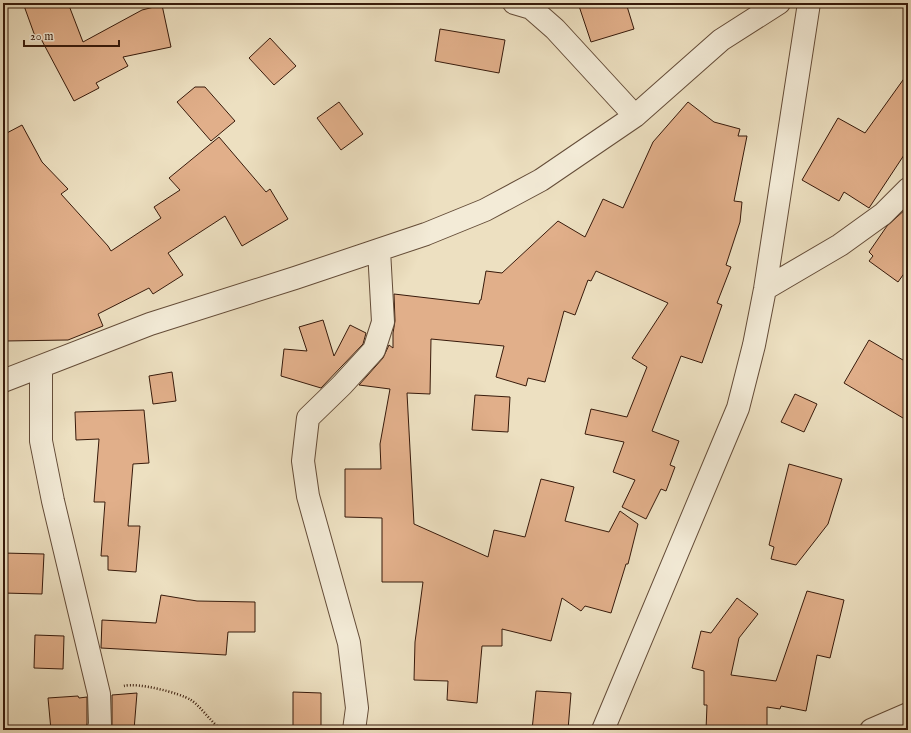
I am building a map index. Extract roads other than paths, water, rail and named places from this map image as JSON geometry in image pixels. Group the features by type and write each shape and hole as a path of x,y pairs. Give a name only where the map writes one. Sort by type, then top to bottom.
{"street":[{"path":"514,3 531,8 555,29 635,116"},
{"path":"3,381 150,324 379,250 426,234 485,210 541,180 635,116 721,40 779,3"},
{"path":"604,730 738,408 754,345 765,289 809,3"},
{"path":"765,289 840,245 883,214 908,189"},
{"path":"354,730 357,708 349,643 308,496 303,461 308,418 342,385 374,350 383,322 379,250"},
{"path":"41,367 41,441 53,501 99,694 100,725 98,730"},
{"path":"871,730 908,714"}]}
